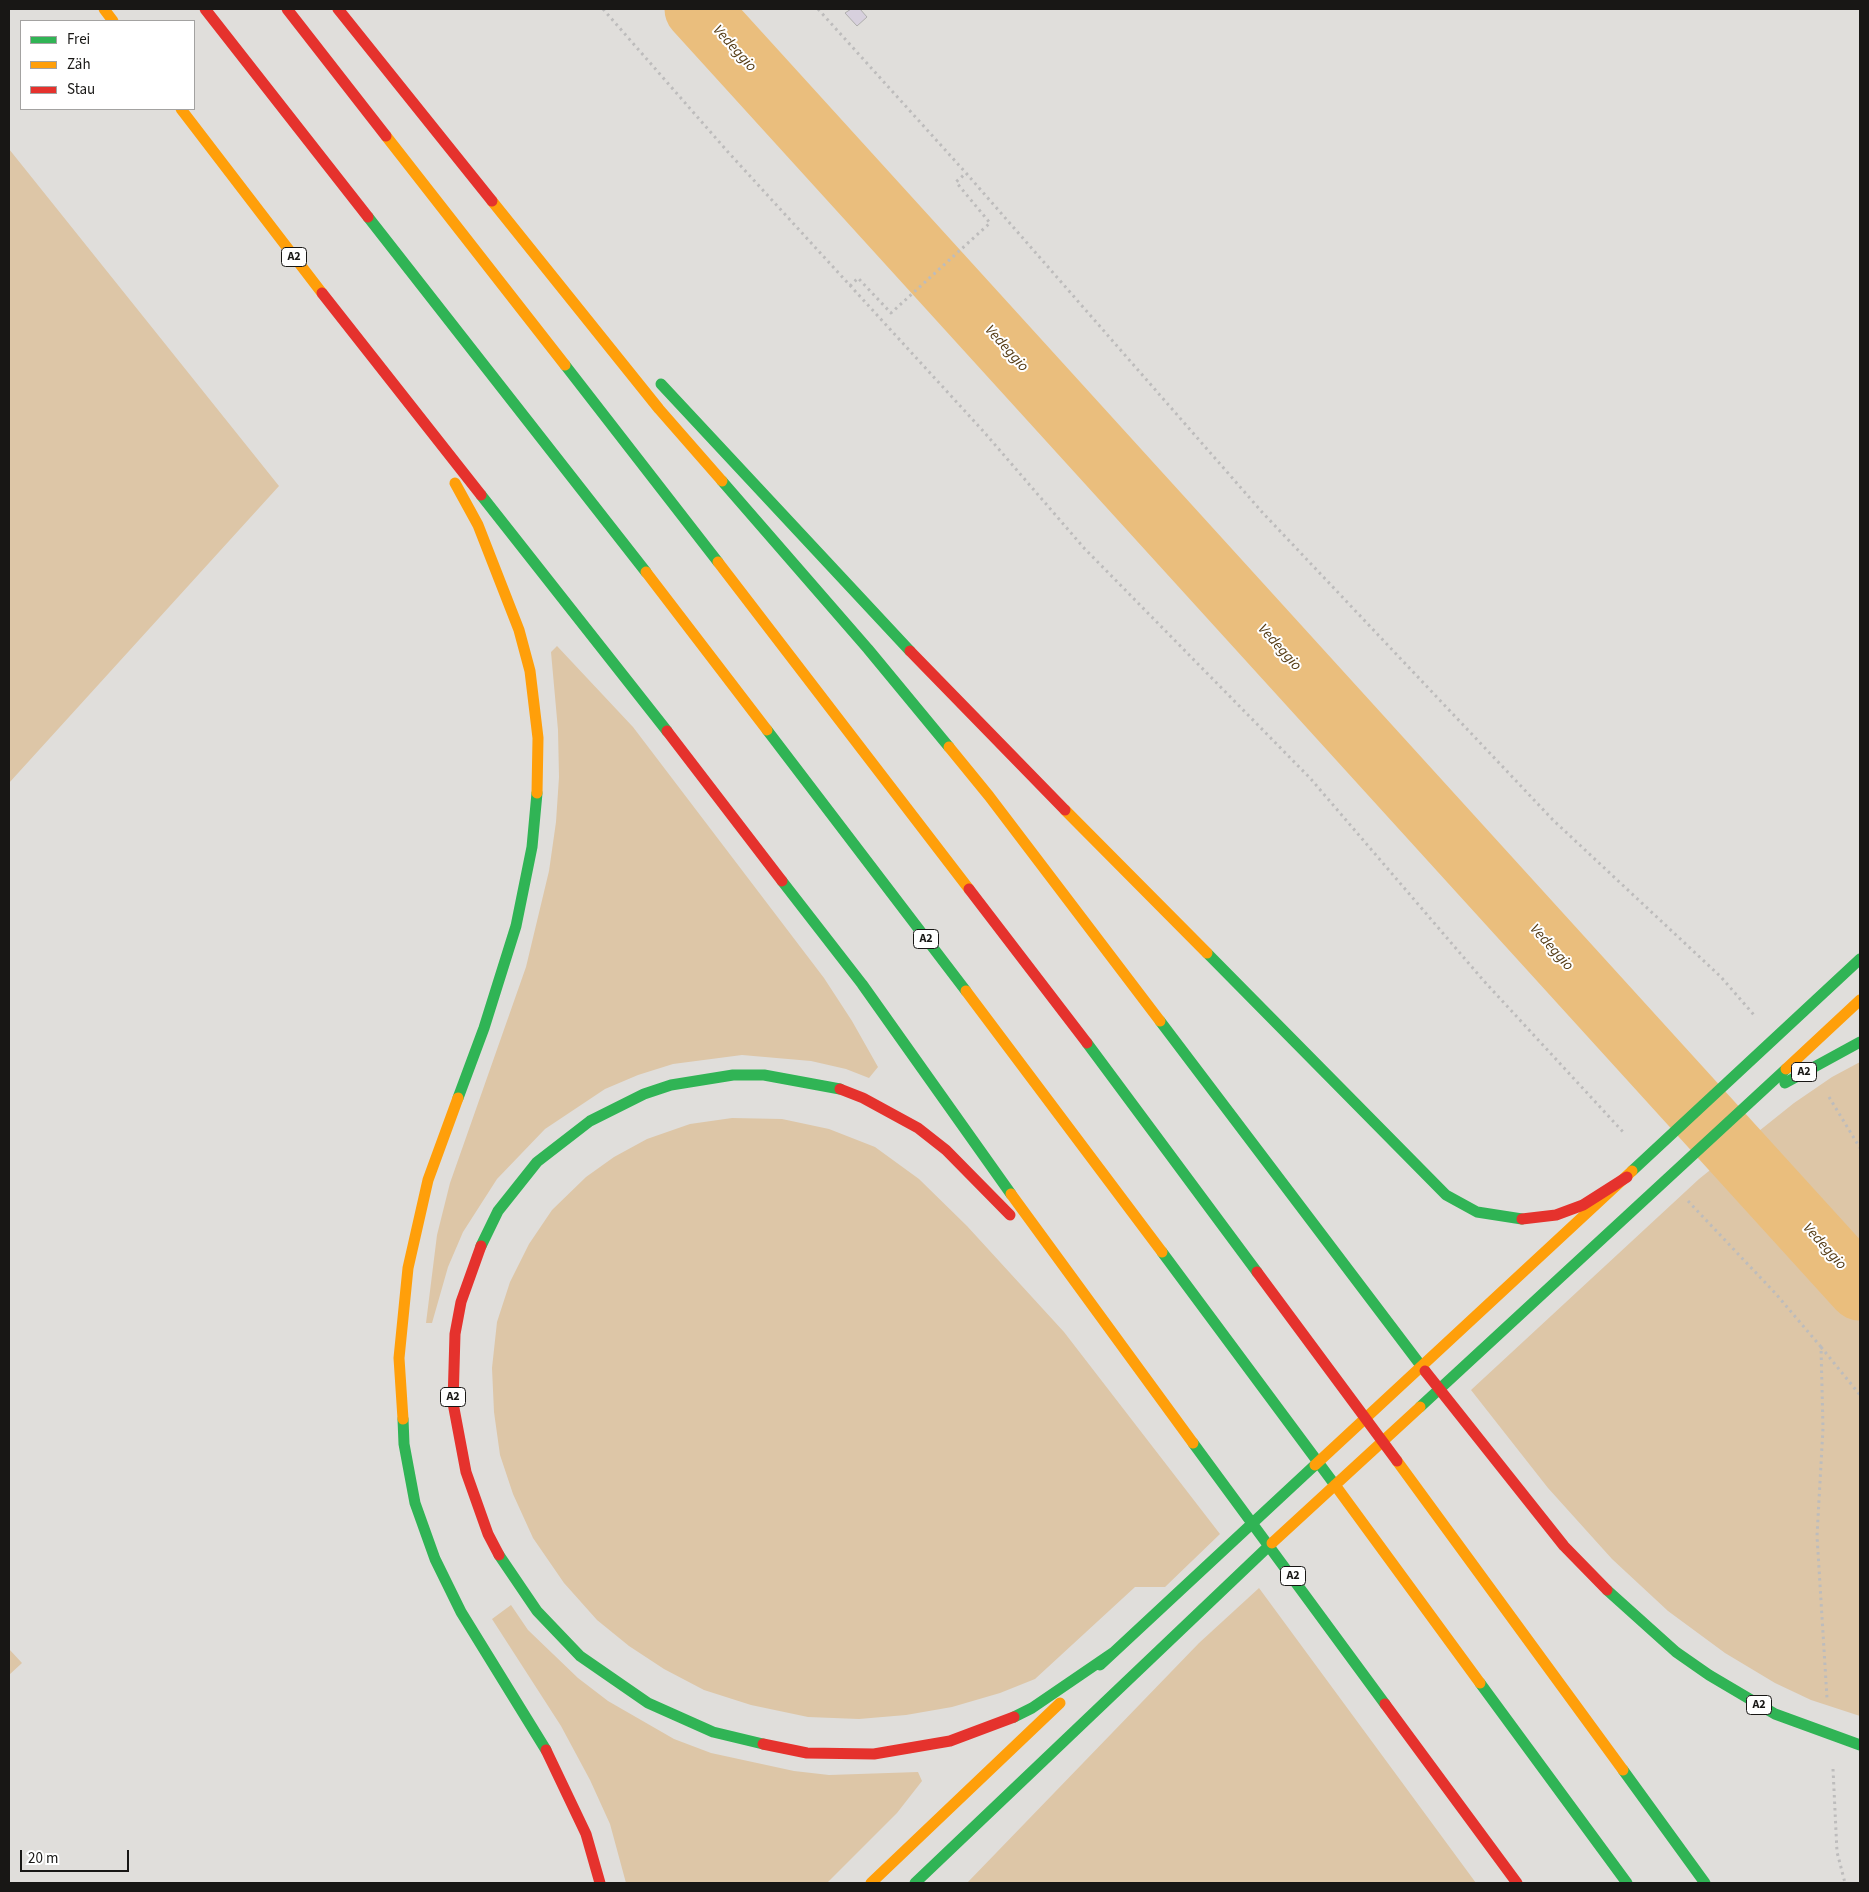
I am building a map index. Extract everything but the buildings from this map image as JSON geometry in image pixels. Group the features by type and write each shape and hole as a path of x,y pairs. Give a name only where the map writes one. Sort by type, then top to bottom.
{"highway":[{"path":"104,9 112,20"},
{"name":"A2","path":"205,9 672,606 1058,1112 1348,1502 1627,1883"},
{"path":"287,9 819,691 1078,1032 1332,1372 1705,1883"},
{"name":"A2","path":"338,9 516,228 659,409 868,649 989,796 1473,1434 1557,1538 1589,1574 1622,1606 1676,1652 1739,1694 1775,1714 1860,1745"},
{"name":"A2","path":"181,110 408,405 586,626 862,984 1066,1271 1517,1883"},
{"name":"A2","path":"516,228 609,328"},
{"path":"656,378 933,676 1446,1195 1477,1212 1517,1220 1556,1215 1587,1208"},
{"name":"A2","path":"408,405 478,525 519,630 530,671 538,738 539,778 532,847 516,926 484,1028 428,1180 415,1233 402,1316 400,1358 404,1444 415,1503 435,1559 461,1612 538,1734 557,1771 586,1834 600,1883"},
{"path":"871,1883 1114,1652 1486,1309 1587,1208 1627,1177 1860,959"},
{"path":"914,1883 1214,1597 1860,1000"},
{"name":"A2","path":"1749,1102 1860,1042"},
{"name":"A2","path":"1066,1271 946,1150 918,1128 863,1098 831,1086 764,1075 734,1075 679,1084 644,1094 590,1121 538,1162 498,1211 482,1239 461,1302 455,1334 453,1404 466,1472 476,1503 501,1560 518,1587 537,1611 580,1656 615,1682 648,1704 713,1732 773,1748 807,1753 874,1754 950,1742 1001,1723 1032,1708 1114,1652"}],"path":[{"path":"603,9 630,38 678,96 984,432 1084,548 1310,778 1483,980 1629,1137"},
{"path":"818,9 966,173 1269,519 1553,820 1721,977 1759,1019"},
{"path":"850,286 858,278 891,313 990,222 956,182 966,173"},
{"path":"1828,1096 1860,1148"},
{"path":"1682,1194 1776,1294 1860,1395"},
{"path":"1821,1347 1823,1428 1817,1536 1827,1702"},
{"path":"1833,1765 1837,1852 1845,1883"}],"shaded area":[{"path":"9,149 279,486 9,783"},
{"path":"557,646 633,727 824,978 852,1021 878,1067 869,1078 846,1069 811,1061 742,1055 673,1064 638,1075 605,1089 545,1129 497,1179 463,1232 448,1267 432,1323 426,1323 437,1235 450,1183 526,967 549,871 556,822 559,777 558,730 551,652"},
{"path":"1860,1062 1860,1716 1811,1700 1775,1683 1725,1653 1668,1611 1612,1559 1548,1488 1471,1390 1699,1179 1794,1103 1832,1077"},
{"path":"732,1118 782,1119 829,1129 875,1147 919,1179 967,1226 1064,1332 1220,1534 1165,1587 1135,1587 1035,1679 1000,1693 952,1707 906,1715 859,1719 808,1717 751,1705 704,1690 664,1669 629,1646 597,1620 564,1583 533,1538 513,1494 500,1455 494,1412 492,1368 497,1322 510,1282 529,1244 552,1210 586,1177 614,1157 647,1139 690,1124"},
{"path":"1259,1588 1476,1883 967,1883 1199,1643"},
{"path":"511,1605 528,1630 578,1678 608,1701 674,1739 711,1753 794,1771 829,1775 918,1772 922,1781 897,1813 827,1883 626,1883 610,1824 590,1780 561,1726 492,1619"},
{"path":"9,1649 22,1663 9,1675"}],"waterway":[{"name":"Vedeggio","path":"697,9 1860,1288"}],"traffic: fast":[{"path":"368,217 646,572"},
{"path":"565,365 718,562"},
{"path":"661,384 910,651"},
{"path":"722,481 868,649 949,747"},
{"path":"481,495 667,731"},
{"path":"767,730 966,991"},
{"path":"458,1098 484,1028 516,926 532,847 537,793"},
{"path":"782,881 862,984 1011,1194"},
{"path":"1207,953 1446,1195 1477,1212 1522,1219"},
{"path":"1632,1171 1860,959"},
{"path":"1160,1021 1425,1371"},
{"path":"1785,1083 1860,1042"},
{"path":"1087,1043 1257,1272"},
{"path":"1420,1407 1786,1069"},
{"path":"481,1246 498,1211 537,1162 590,1121 644,1094 671,1085 733,1075 764,1075 840,1089"},
{"path":"1162,1252 1335,1485"},
{"path":"403,1419 404,1444 415,1503 435,1559 461,1612 546,1750"},
{"path":"1193,1443 1385,1704"},
{"path":"1100,1665 1315,1465"},
{"path":"915,1883 1272,1543"},
{"path":"499,1555 537,1611 580,1656 648,1703 713,1732 763,1744"},
{"path":"1607,1590 1676,1652 1709,1675 1775,1714 1860,1745"},
{"path":"1014,1717 1032,1708 1114,1652"},
{"path":"1480,1683 1627,1883"},
{"path":"1623,1770 1705,1883"}],"traffic: slow":[{"path":"104,9 112,20"},
{"path":"182,110 322,293"},
{"path":"386,136 565,365"},
{"path":"492,201 659,409 722,481"},
{"path":"455,483 478,525 519,630 530,671 538,738 537,793"},
{"path":"718,562 969,889"},
{"path":"646,572 767,730"},
{"path":"949,747 989,796 1160,1021"},
{"path":"1065,810 1207,953"},
{"path":"966,991 1162,1252"},
{"path":"1786,1069 1860,1000"},
{"path":"403,1419 399,1358 408,1268 428,1180 458,1098"},
{"path":"1315,1465 1632,1171"},
{"path":"1011,1194 1193,1443"},
{"path":"1272,1543 1420,1407"},
{"path":"1397,1461 1623,1770"},
{"path":"1335,1485 1480,1683"},
{"path":"871,1883 1060,1703"}],"traffic: jam":[{"path":"205,9 368,217"},
{"path":"287,9 386,136"},
{"path":"338,9 492,201"},
{"path":"322,293 481,495"},
{"path":"910,651 1065,810"},
{"path":"667,731 782,881"},
{"path":"969,889 1087,1043"},
{"path":"840,1089 863,1098 918,1128 946,1150 1010,1215"},
{"path":"1522,1219 1556,1215 1583,1205 1627,1177"},
{"path":"481,1246 461,1302 455,1334 453,1403 466,1472 488,1534 499,1555"},
{"path":"1257,1272 1397,1461"},
{"path":"1425,1371 1564,1546 1607,1590"},
{"path":"1385,1704 1517,1883"},
{"path":"763,1744 807,1753 874,1754 950,1741 1014,1717"},
{"path":"546,1750 586,1834 600,1883"}]}
